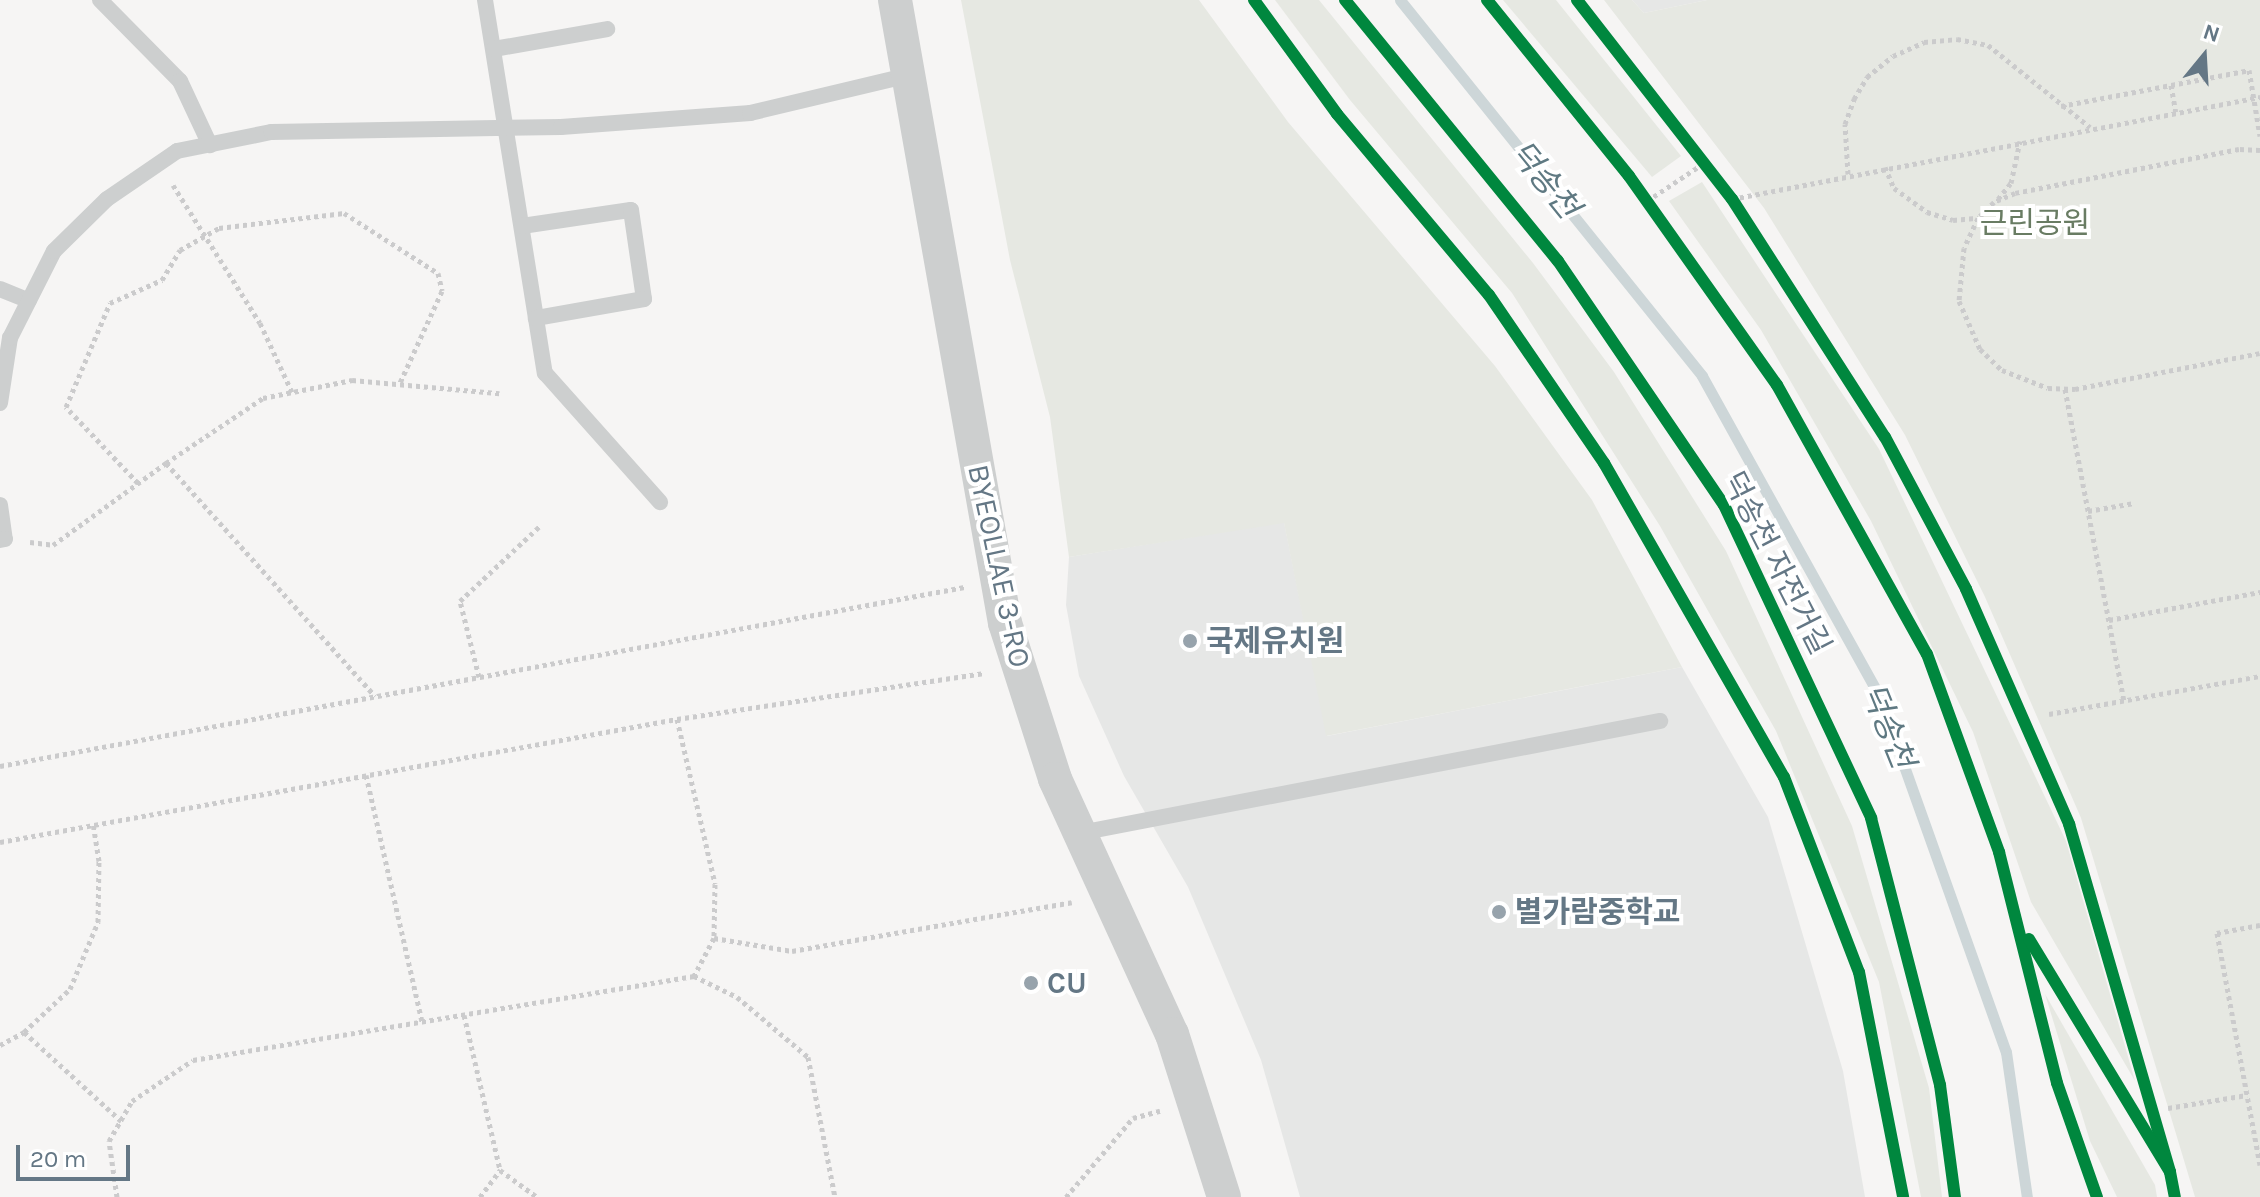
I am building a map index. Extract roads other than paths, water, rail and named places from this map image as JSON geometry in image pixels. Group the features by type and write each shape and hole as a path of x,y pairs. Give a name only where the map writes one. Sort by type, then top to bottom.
{"street":[{"name":"BYEOLLAE 3-RO","path":"895,0 998,581 1019,667 1055,779 1172,1034 1224,1197"}],"lane":[{"path":"100,0 180,81 210,145"},
{"path":"485,0 508,127 545,373 660,502"},
{"path":"494,49 607,29"},
{"path":"0,403 10,338 54,251 107,199 177,151 271,132 508,127 750,113 909,75"},
{"path":"522,226 631,210 644,299 536,318"},
{"path":"0,289 29,301"},
{"path":"0,505 3,540"},
{"path":"1080,833 1660,721"}],"waterway":[{"name":"덕송천","path":"1400,0 1702,376 1878,693 2006,1052 2027,1197"}],"place":[{"name":"국제유치원","path":"1190,641"},
{"name":"별가람중학교","path":"1499,912"},
{"name":"CU","path":"1031,983"}],"park label":[{"name":"근린공원","path":"2035,223"}]}
